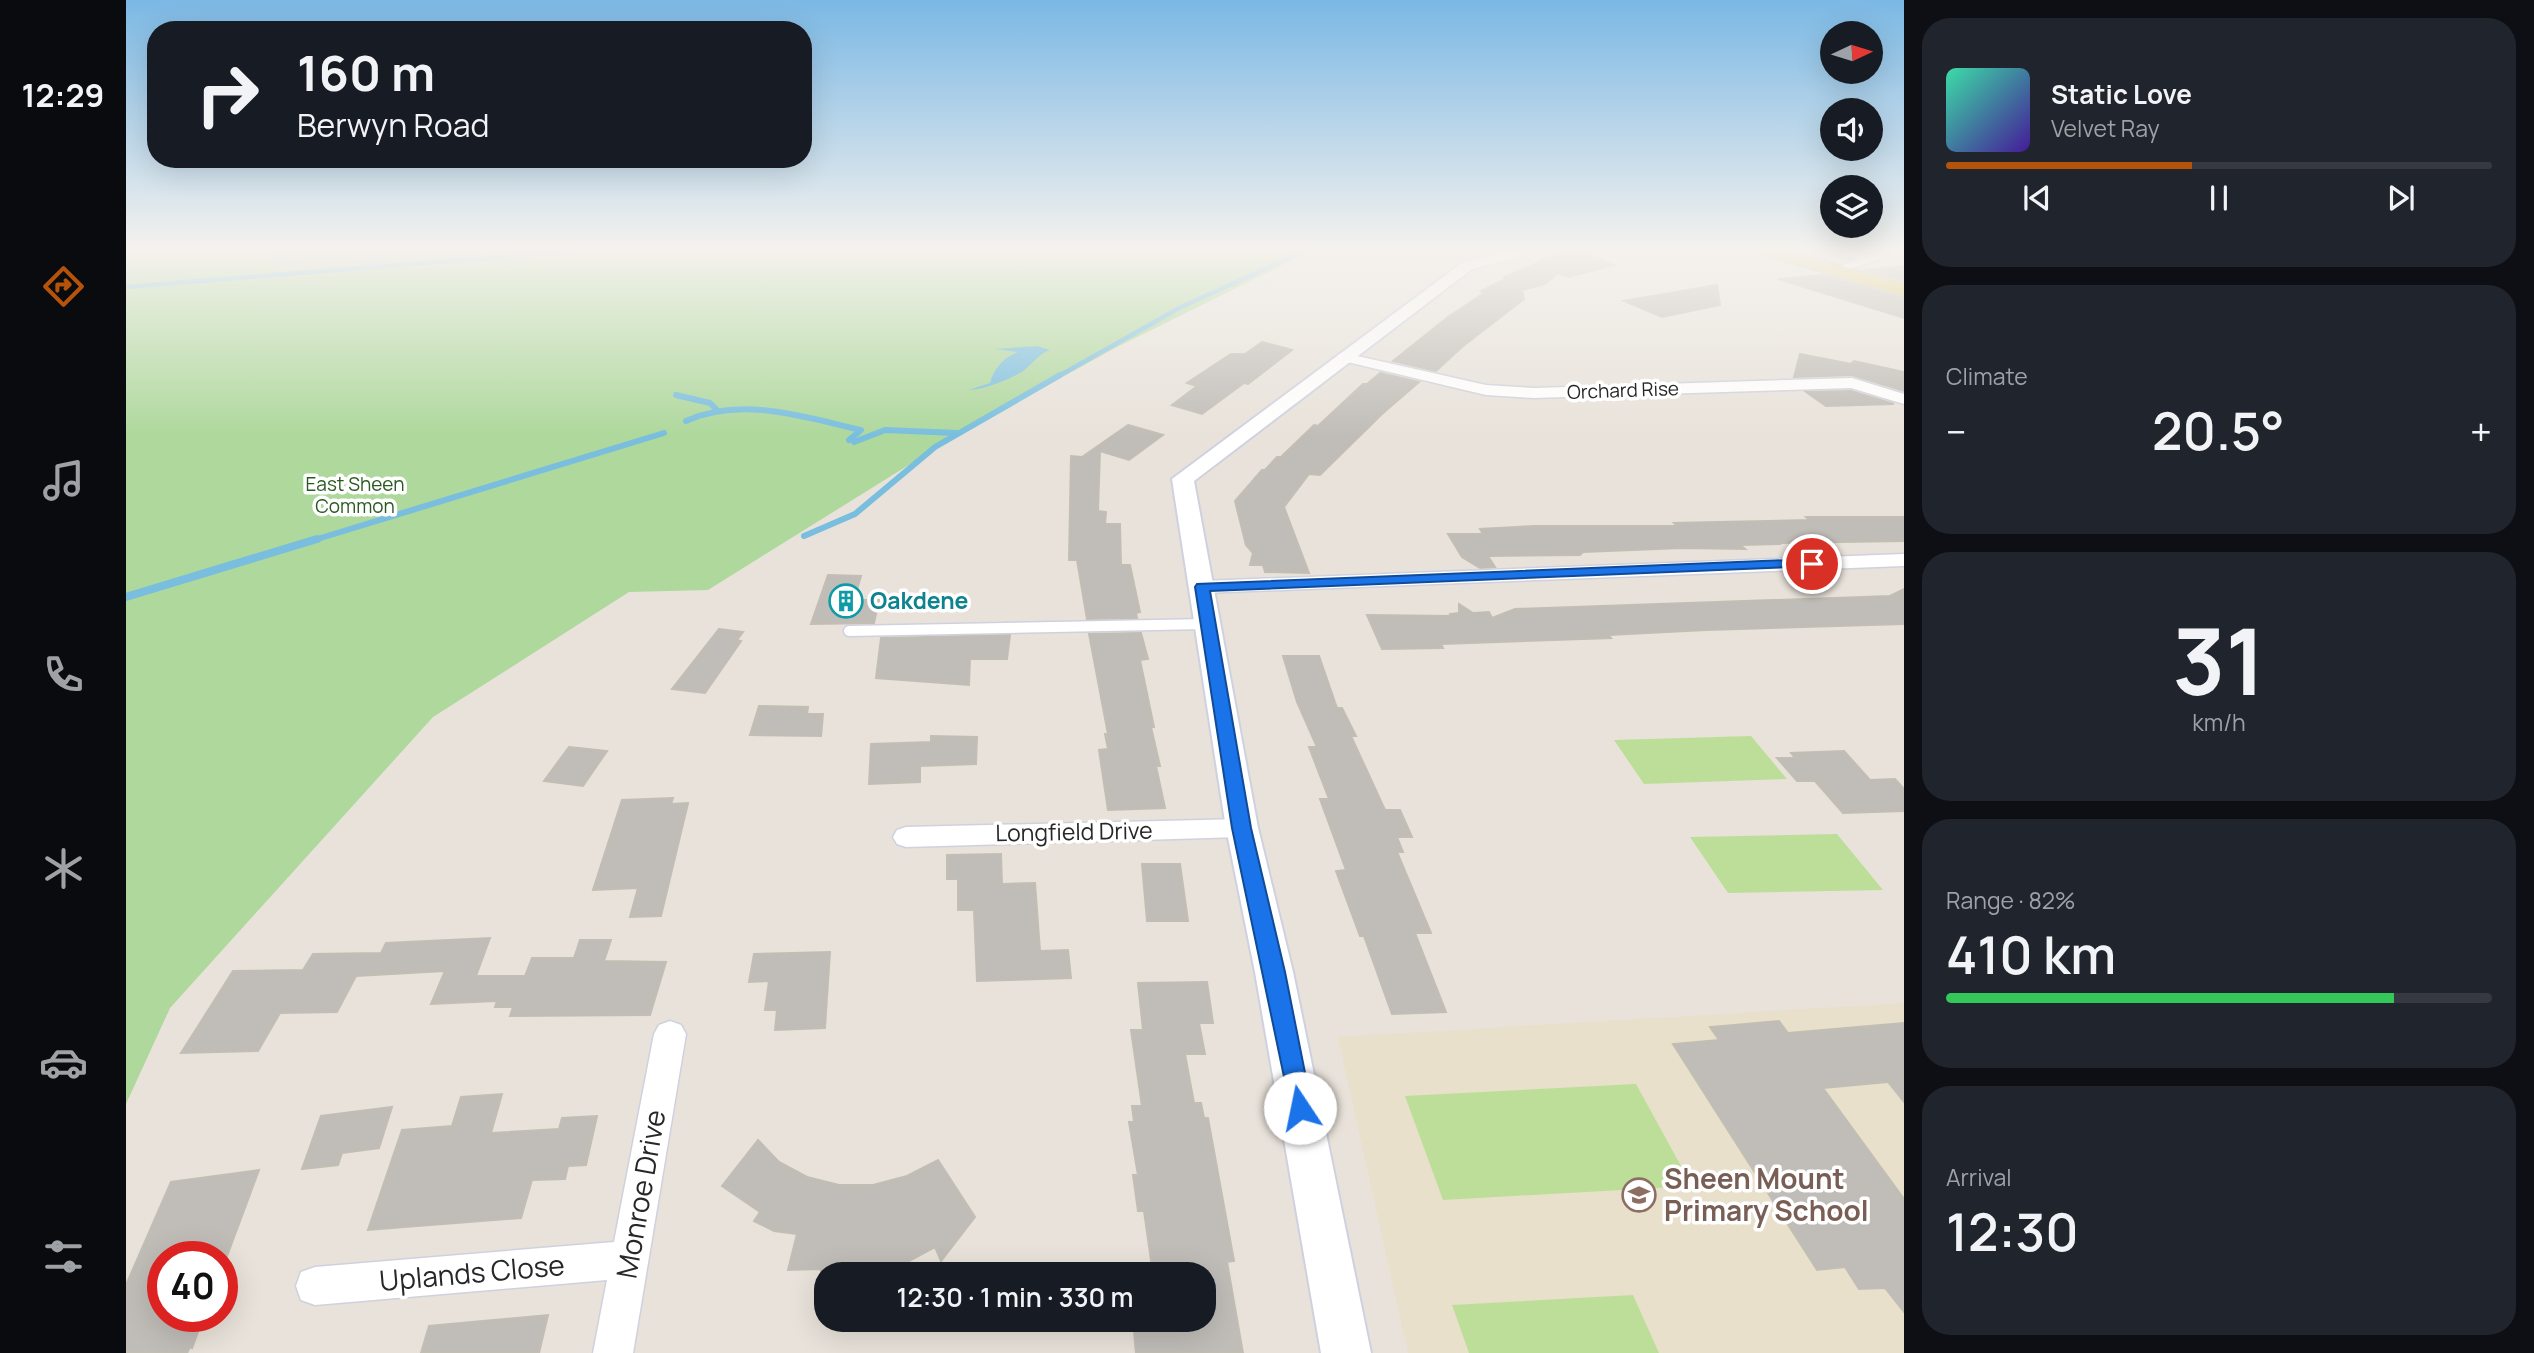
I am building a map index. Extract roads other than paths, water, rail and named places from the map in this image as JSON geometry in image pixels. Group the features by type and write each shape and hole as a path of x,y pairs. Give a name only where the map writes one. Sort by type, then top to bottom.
{"street":[{"path":"1346,1353 1274,972 1242,828 1183,479 1406,311"},
{"name":"Orchard Rise","path":"1344,357 1486,390 1534,393 1852,383 1904,399"},
{"path":"1202,587 1904,560"},
{"name":"Longfield Drive","path":"906,837 1242,828"},
{"name":"Monroe Drive","path":"612,1353 670,1034"},
{"name":"Uplands Close","path":"315,1286 629,1259"}],"lane":[{"path":"849,631 1209,624"}],"water":[{"path":"1037,346 1050,350 1011,377 969,390 990,383 1000,364 1018,352 995,349"}],"waterway":[{"path":"1057,377 1174,311"},
{"path":"804,536 855,514 935,447 1060,375"},
{"path":"676,395 710,403 717,410"},
{"path":"686,421 729,410 773,411 861,430 849,440"},
{"path":"854,442 885,430 957,433"},
{"path":"311,541 664,433"},
{"path":"126,597 317,539"}],"place":[{"name":"Oakdene","path":"846,601"},
{"name":"Sheen Mount Primary School","path":"1639,1195"}],"park label":[{"name":"East Sheen Common","path":"355,495"}]}
